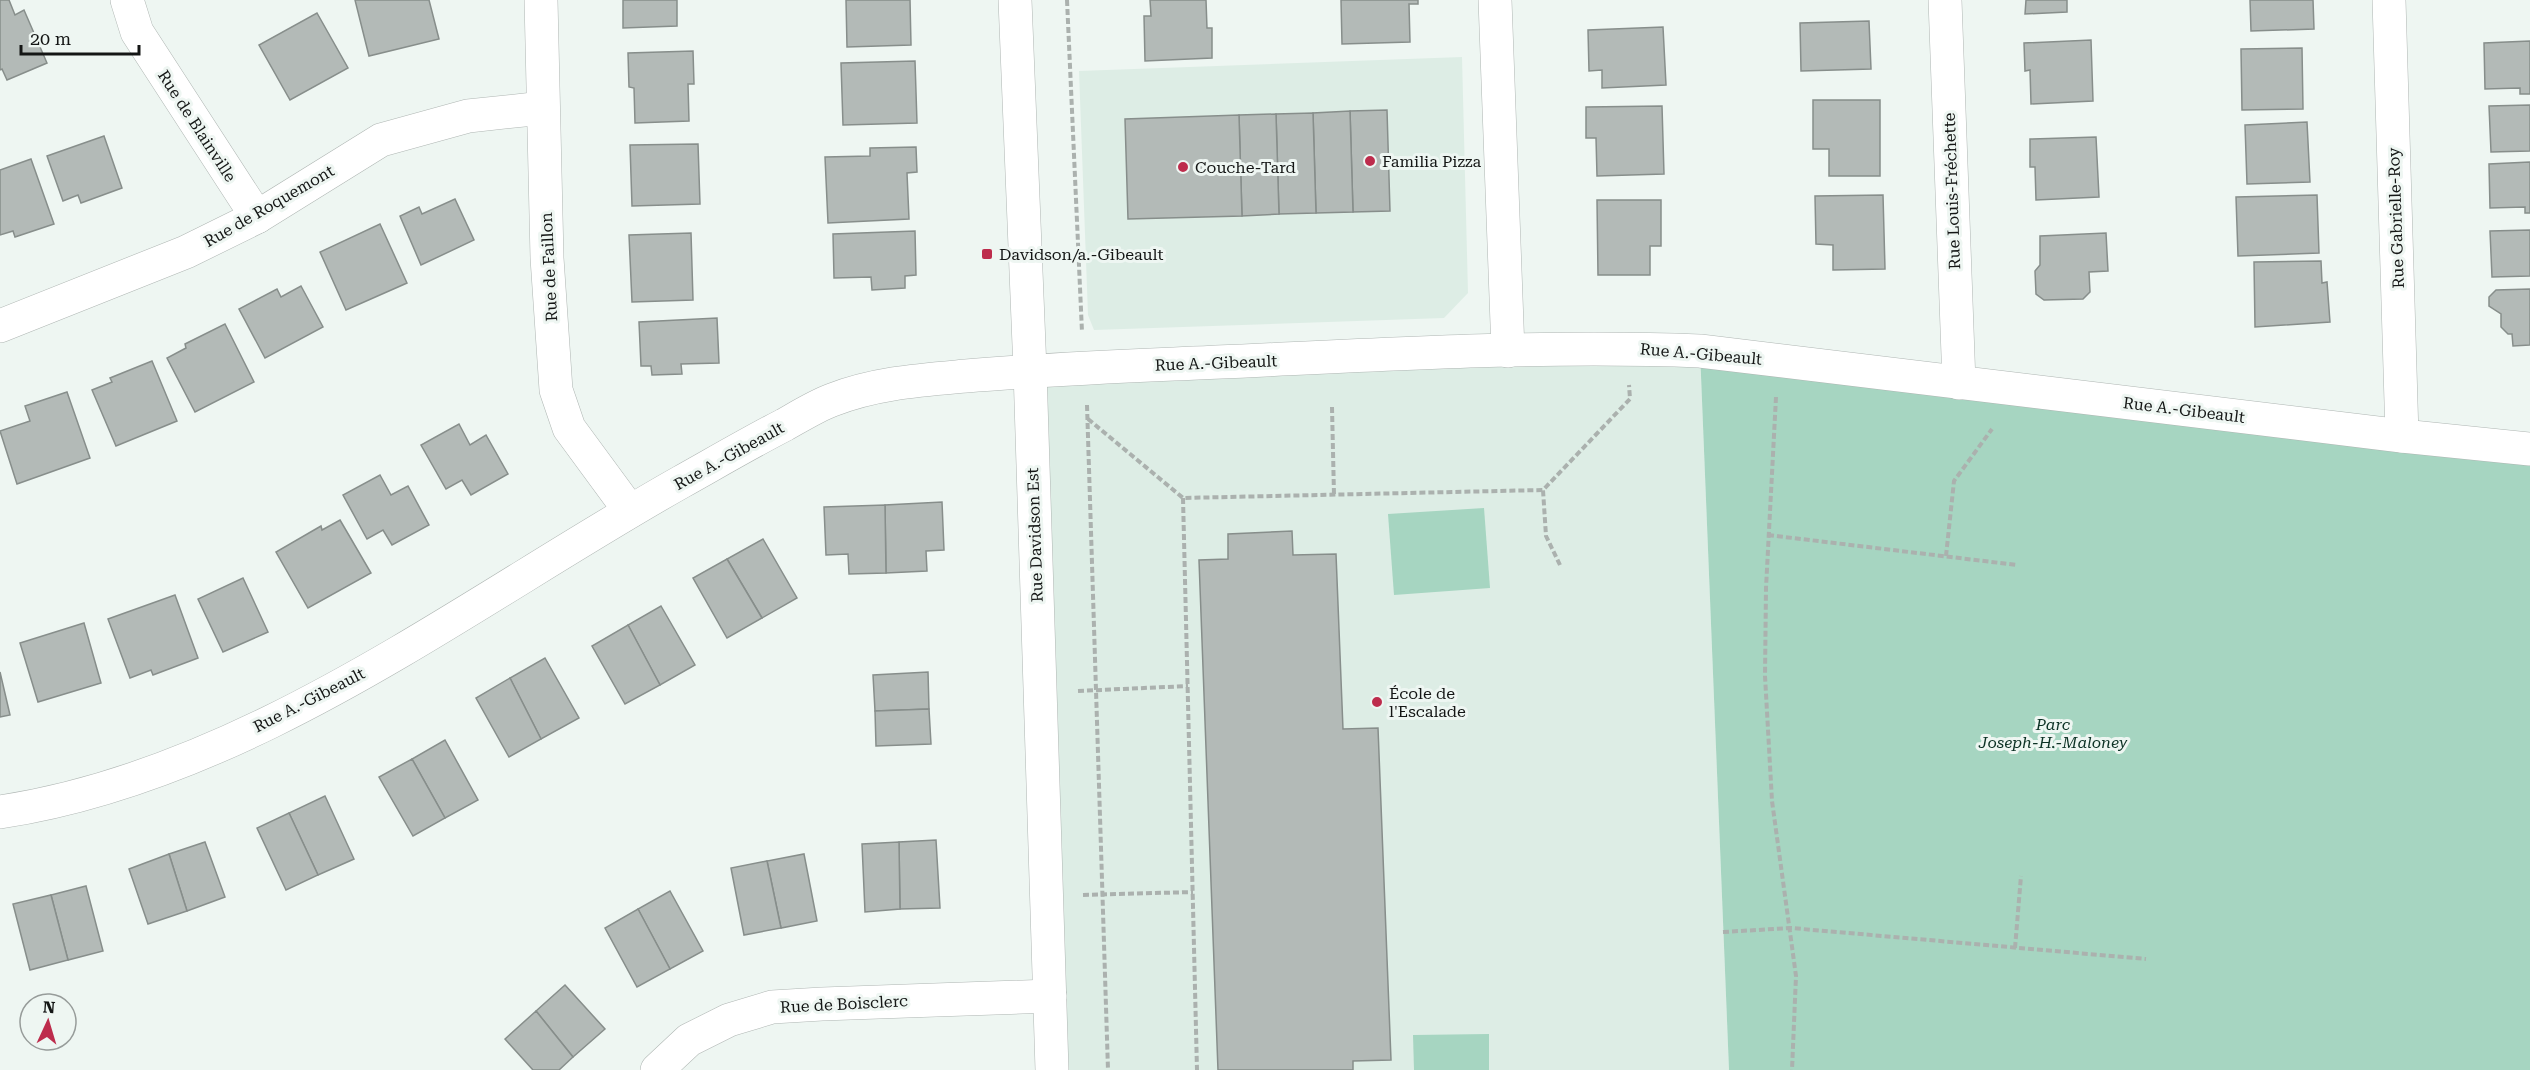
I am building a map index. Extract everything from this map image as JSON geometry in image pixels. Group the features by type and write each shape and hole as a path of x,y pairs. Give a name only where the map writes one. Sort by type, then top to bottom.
{"street":[{"name":"Rue de Blainville","path":"127,0 137,32 257,217"},
{"name":"Rue de Faillon","path":"541,0 547,258 556,390 569,428 630,512"},
{"name":"Rue Davidson Est","path":"1016,0 1052,1070"},
{"path":"1495,0 1508,351"},
{"name":"Rue Louis-Fréchette","path":"1945,0 1959,383"},
{"name":"Rue Gabrielle-Roy","path":"2389,0 2402,436"},
{"name":"Rue de Roquemont","path":"0,326 186,252 257,217 381,140 468,116 543,108"},
{"name":"Rue A.-Gibeault","path":"0,812 26,808 117,785 201,753 283,716 486,602 630,512 828,401 866,389 921,380 1030,370 1508,351 1628,348 1700,351 2402,436 2530,449"},
{"name":"Rue de Boisclerc","path":"657,1070 689,1040 729,1020 772,1007 1050,996"}],"path":[{"path":"1067,0 1083,368 1088,419 1086,447 1108,1070"},
{"path":"1088,419 1183,498 1544,490 1630,399 1628,348"},
{"path":"1778,361 1768,535 1765,676 1768,758 1796,976 1792,1070"},
{"path":"1332,407 1334,495"},
{"path":"1946,556 1954,481 1992,429"},
{"path":"1544,490 1546,536 1560,565"},
{"path":"1183,498 1197,1070"},
{"path":"1768,535 2017,565"},
{"path":"1040,692 1188,686"},
{"path":"2015,948 2021,876"},
{"path":"1046,896 1193,892"},
{"path":"1723,932 1791,928 2145,959"}],"shaded area":[{"path":"1462,57 1468,293 1444,318 1094,330 1088,315 1079,71"},
{"name":"École de l'Escalade","path":"1700,351 1729,1070 1052,1070 1030,370"}],"green space":[{"name":"Parc Joseph-H.-Maloney","path":"1700,351 2530,449 2530,1070 1729,1070"},
{"path":"1484,508 1490,588 1394,595 1388,514"},
{"path":"1489,1034 1489,1070 1414,1070 1413,1035"}],"building":[{"path":"0,0 9,0 15,15 24,10 47,63 7,80 2,69 0,70"},
{"path":"355,0 429,0 439,39 369,56"},
{"path":"623,0 677,0 677,26 623,28"},
{"path":"846,0 910,0 911,45 847,47"},
{"path":"1150,0 1206,0 1207,28 1212,28 1212,58 1145,61 1144,16 1151,16"},
{"path":"1341,0 1418,0 1418,4 1409,4 1410,42 1342,44"},
{"path":"2026,0 2067,0 2067,12 2025,14"},
{"path":"2250,0 2313,0 2314,29 2251,31"},
{"path":"317,13 348,68 290,100 259,45"},
{"path":"1869,21 1871,69 1801,71 1800,23"},
{"path":"1663,27 1666,85 1602,88 1602,70 1589,71 1588,30"},
{"path":"2091,40 2093,101 2031,104 2030,70 2025,71 2024,43"},
{"path":"2530,41 2530,94 2520,94 2520,88 2485,89 2484,43"},
{"path":"2302,48 2303,109 2242,110 2241,49"},
{"path":"693,51 694,84 688,84 689,121 635,123 634,88 629,87 628,53"},
{"path":"915,61 917,123 843,125 841,63"},
{"path":"1813,100 1880,100 1880,176 1829,176 1829,149 1813,149"},
{"path":"2530,105 2530,151 2491,152 2489,106"},
{"path":"1662,106 1664,174 1597,176 1596,138 1586,138 1586,107"},
{"name":"Familia Pizza","path":"1387,110 1390,211 1353,212 1350,111"},
{"path":"1350,111 1353,212 1316,213 1313,113"},
{"path":"1313,113 1316,213 1279,214 1276,114"},
{"path":"1276,114 1279,214 1242,216 1239,115"},
{"name":"Couche-Tard","path":"1239,115 1242,216 1128,219 1125,119"},
{"path":"2307,122 2310,182 2247,184 2245,125"},
{"path":"104,136 122,188 81,203 78,195 63,201 47,156"},
{"path":"2096,137 2099,197 2036,200 2035,167 2030,167 2030,139"},
{"path":"698,144 700,204 632,206 630,145"},
{"path":"916,147 917,172 907,173 909,219 828,223 825,157 870,156 870,148"},
{"path":"31,159 54,224 15,237 13,231 0,235 0,170"},
{"path":"2530,162 2530,213 2525,213 2525,207 2490,208 2489,164"},
{"path":"1883,195 1885,269 1833,270 1833,245 1816,244 1815,196"},
{"path":"2317,195 2319,253 2238,256 2236,197"},
{"path":"455,199 474,240 421,265 400,216 419,207 422,214"},
{"path":"1597,200 1661,200 1661,246 1650,246 1650,275 1598,275"},
{"path":"380,224 407,283 346,310 320,252"},
{"path":"2530,230 2530,276 2492,277 2490,231"},
{"path":"915,231 916,275 905,276 905,288 872,290 871,277 834,278 833,234"},
{"path":"691,233 693,300 632,302 629,235"},
{"path":"2106,233 2108,271 2089,272 2090,292 2083,299 2044,300 2036,294 2035,271 2040,265 2040,236"},
{"path":"2321,261 2322,283 2327,282 2330,322 2255,327 2254,262"},
{"path":"301,286 323,327 265,358 239,309 277,289 281,297"},
{"path":"2530,289 2530,345 2513,346 2512,334 2508,334 2501,327 2501,314 2489,306 2489,297 2496,290"},
{"path":"717,318 719,363 681,364 682,374 652,375 651,366 641,366 639,322"},
{"path":"225,324 254,382 195,412 167,358 186,348 185,344"},
{"path":"152,361 177,421 116,446 92,390 112,382 110,378"},
{"path":"67,392 90,458 17,484 0,431 30,421 25,406"},
{"path":"459,424 470,445 486,435 508,474 471,495 462,480 446,489 421,445"},
{"path":"380,475 391,495 408,486 429,525 392,545 383,530 367,539 343,495"},
{"path":"942,502 944,550 926,551 927,571 886,573 885,505"},
{"path":"885,505 886,573 849,574 848,554 826,555 824,507"},
{"path":"340,520 371,573 308,608 276,552 321,526 322,530"},
{"path":"1292,531 1293,555 1336,554 1343,729 1378,728 1391,1060 1353,1061 1353,1070 1218,1070 1199,560 1228,559 1228,534"},
{"path":"763,539 797,598 762,618 727,559"},
{"path":"727,559 762,618 727,638 693,578"},
{"path":"243,578 268,632 223,652 198,599"},
{"path":"175,595 198,658 153,675 151,670 130,678 108,619"},
{"path":"661,606 695,665 660,685 628,625"},
{"path":"84,623 101,683 38,702 20,643"},
{"path":"628,625 660,685 625,704 592,646"},
{"path":"545,658 579,718 541,739 510,678"},
{"path":"0,672 10,715 0,717"},
{"path":"928,672 929,709 875,711 873,675"},
{"path":"510,678 541,739 509,757 476,698"},
{"path":"929,709 931,744 876,746 875,711"},
{"path":"445,740 478,800 445,818 412,759"},
{"path":"412,759 445,818 413,836 379,777"},
{"path":"325,796 354,859 318,875 289,813"},
{"path":"289,813 318,875 286,890 257,828"},
{"path":"936,840 940,908 900,909 899,842"},
{"path":"205,842 225,897 187,911 169,854"},
{"path":"899,842 900,909 865,912 862,844"},
{"path":"169,854 187,911 148,924 129,869"},
{"path":"804,854 817,921 781,928 767,861"},
{"path":"767,861 781,928 744,935 731,868"},
{"path":"86,886 103,951 68,960 51,895"},
{"path":"670,891 703,951 670,969 638,909"},
{"path":"51,895 68,960 30,970 13,904"},
{"path":"638,909 670,969 637,987 605,928"},
{"path":"565,985 605,1029 573,1057 536,1011"},
{"path":"536,1011 573,1057 559,1070 533,1070 505,1039"}],"place":[{"name":"Familia Pizza","path":"1370,161"},
{"name":"Couche-Tard","path":"1183,167"},
{"name":"Davidson/a.-Gibeault","path":"987,254"},
{"name":"École de l'Escalade","path":"1377,702"}]}
